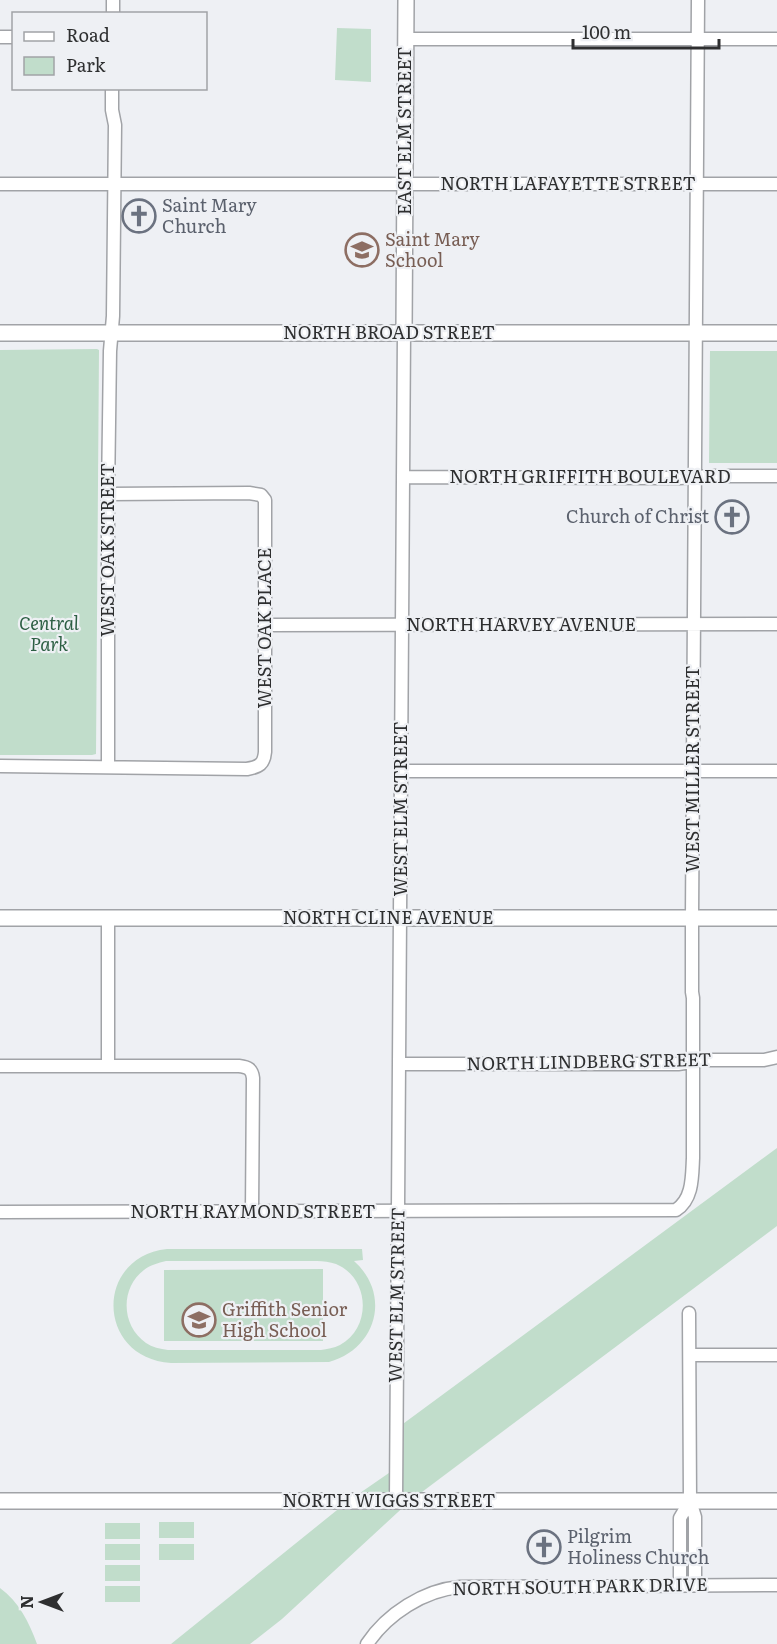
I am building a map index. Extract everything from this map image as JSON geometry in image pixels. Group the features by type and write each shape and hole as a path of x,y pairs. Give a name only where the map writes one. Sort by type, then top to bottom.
{"street":[{"name":"EAST ELM STREET","path":"404,333 406,0"},
{"name":"WEST MILLER STREET","path":"684,1204 692,1178 698,0"},
{"path":"406,39 777,39"},
{"name":"WEST OAK STREET","path":"108,766 108,494 115,125 112,90"},
{"name":"NORTH LAFAYETTE STREET","path":"0,184 777,184"},
{"name":"NORTH BROAD STREET","path":"0,333 777,333"},
{"name":"WEST ELM STREET","path":"396,1502 404,333"},
{"name":"NORTH GRIFFITH BOULEVARD","path":"403,477 777,476"},
{"name":"WEST OAK PLACE","path":"108,494 249,493 261,495 265,500 266,508 265,752 263,762 259,766 247,769 124,769 108,766"},
{"name":"NORTH HARVEY AVENUE","path":"265,625 777,624"},
{"path":"0,766 108,766"},
{"path":"401,771 777,771"},
{"name":"NORTH CLINE AVENUE","path":"0,918 777,918"},
{"path":"108,918 108,1066"},
{"name":"NORTH LINDBERG STREET","path":"400,1064 678,1064 764,1060 777,1057"},
{"path":"0,1066 239,1066 249,1068 253,1078 252,1211"},
{"name":"NORTH RAYMOND STREET","path":"0,1212 676,1210 684,1204"},
{"path":"689,1313 690,1501 695,1517 695,1585"},
{"path":"690,1355 777,1355"},
{"path":"680,1585 680,1518 690,1501"},
{"name":"NORTH WIGGS STREET","path":"0,1502 777,1501"},
{"name":"NORTH SOUTH PARK DRIVE","path":"367,1644 379,1629 415,1600 445,1589 460,1587 777,1585"}],"green space":[{"path":"337,28 371,29 371,82 335,80"},
{"name":"Central Park","path":"0,350 99,350 96,754 0,755"},
{"path":"710,351 777,351 777,463 709,463"},
{"path":"777,1148 777,1226 410,1501 282,1619 250,1644 171,1644 347,1502 399,1466 396,1429"},
{"path":"167,1249 362,1249 363,1260 354,1261 366,1275 373,1289 375,1304 373,1319 368,1333 358,1346 329,1362 171,1363 146,1357 128,1344 118,1327 114,1307 116,1287 126,1269 143,1256","holes":["166,1261 317,1261 336,1264 347,1271 361,1291 362,1316 358,1327 350,1337 333,1348 321,1350 165,1350 153,1347 138,1336 128,1317 127,1297 131,1287 144,1270 157,1263"]},
{"path":"323,1269 323,1341 164,1341 164,1270"},
{"path":"159,1522 194,1522 194,1538 159,1538"},
{"path":"105,1523 140,1523 140,1539 105,1539"},
{"path":"105,1544 140,1544 140,1560 105,1560"},
{"path":"159,1544 194,1544 194,1560 159,1560"},
{"path":"105,1565 140,1565 140,1581 105,1581"},
{"path":"105,1586 140,1586 140,1602 105,1602"},
{"path":"0,1588 23,1613 37,1644 0,1644"}],"place":[{"name":"Saint Mary Church","path":"139,216"},
{"name":"Saint Mary School","path":"362,250"},
{"name":"Church of Christ","path":"732,517"},
{"name":"Griffith Senior High School","path":"199,1320"},
{"name":"Pilgrim Holiness Church","path":"544,1547"}]}
